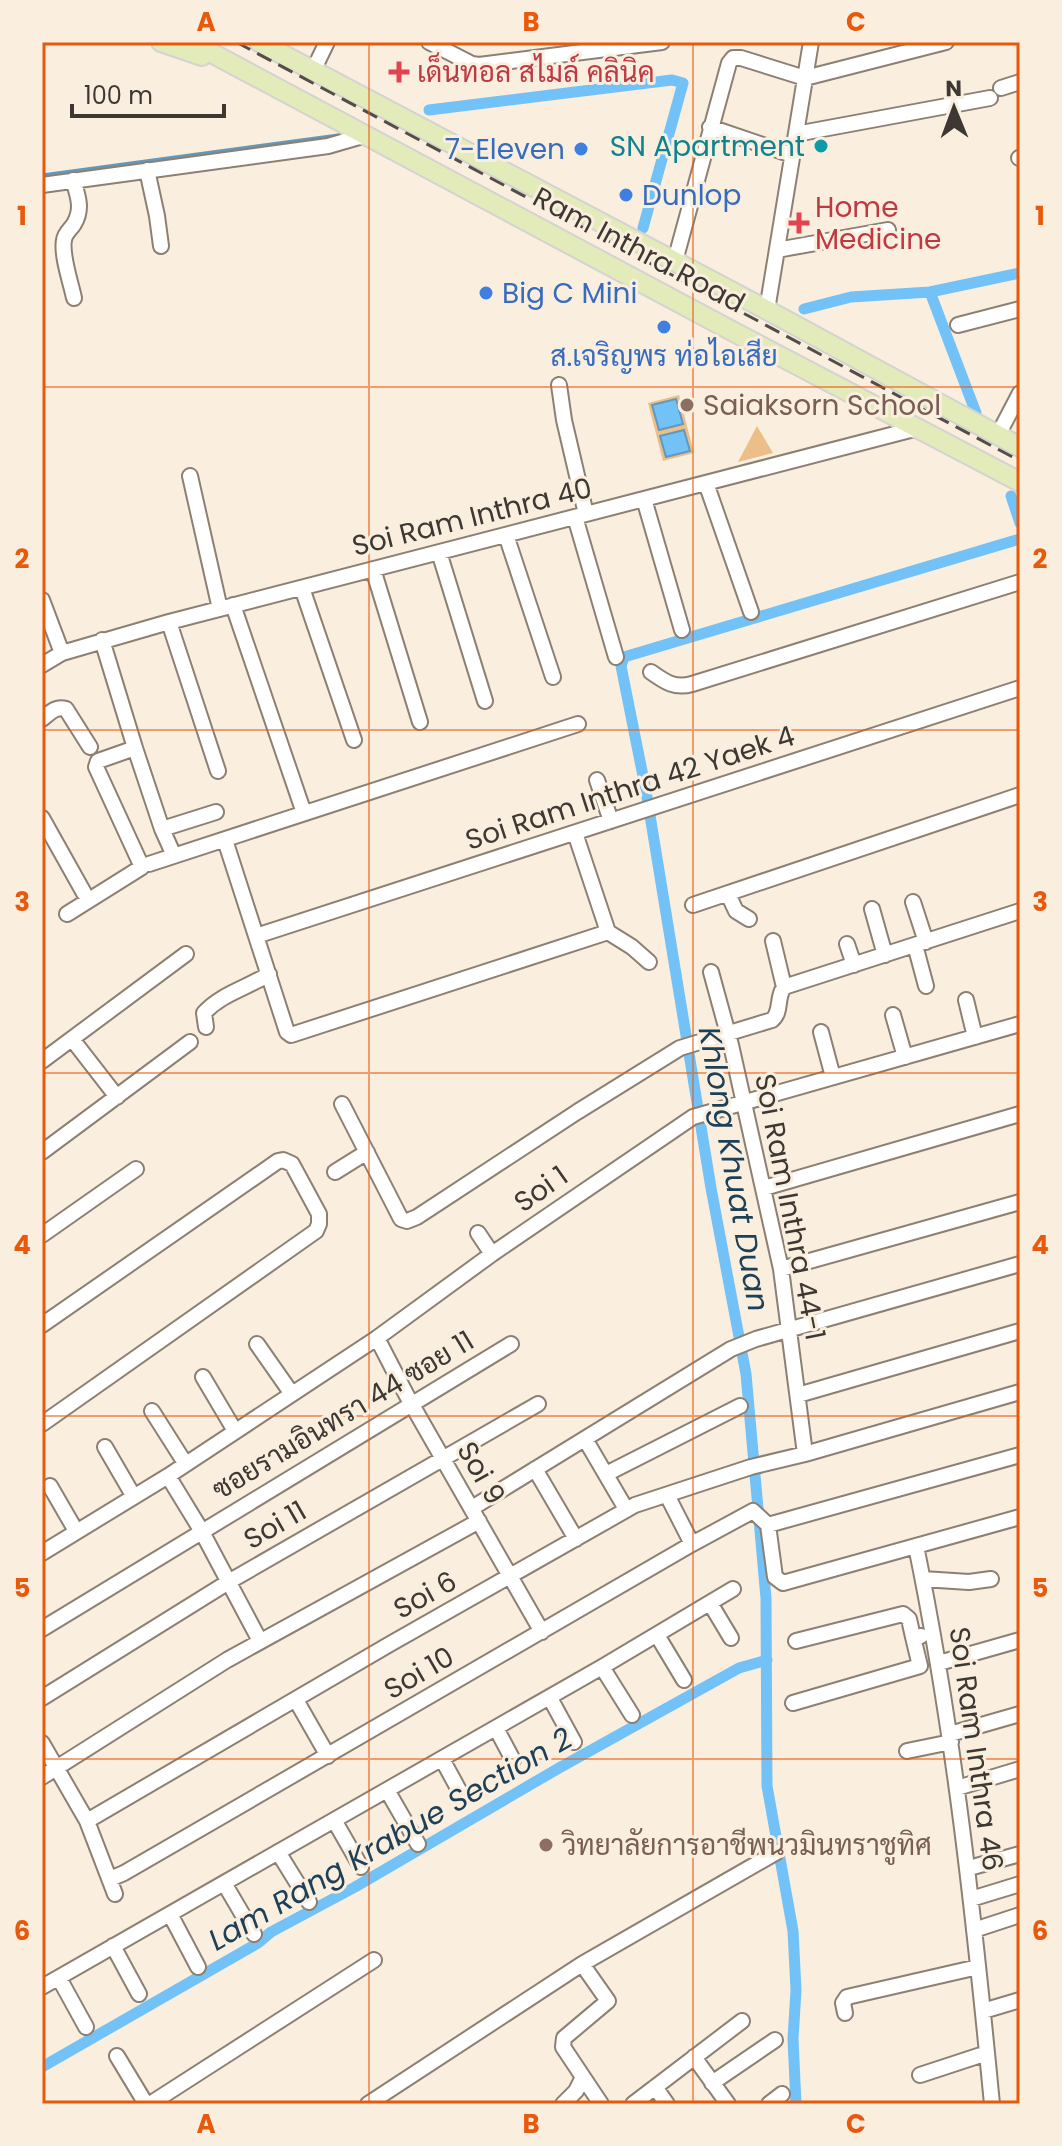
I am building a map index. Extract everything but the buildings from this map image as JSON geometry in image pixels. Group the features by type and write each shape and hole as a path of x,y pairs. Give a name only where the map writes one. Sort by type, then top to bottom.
{"main road":[{"path":"161,42 246,72"},
{"name":"Ram Inthra Road","path":"191,42 918,428 1019,486"},
{"name":"Ram Inthra Road","path":"259,42 1020,447"},
{"path":"918,428 946,408"}],"street":[{"path":"313,71 327,42"},
{"path":"429,42 479,65 662,42"},
{"path":"767,310 811,42"},
{"path":"675,261 710,127 733,58 805,78 946,42"},
{"path":"796,134 995,93 1020,82"},
{"path":"710,127 792,155"},
{"path":"42,185 328,146 366,135"},
{"path":"147,170 161,246"},
{"path":"73,180 80,202 78,214 63,243 74,298"},
{"path":"777,250 888,230"},
{"path":"958,325 1020,309"},
{"path":"559,385 580,516 616,657"},
{"path":"998,435 1020,393"},
{"name":"Soi Ram Inthra 40","path":"42,665 62,653 102,640 918,428"},
{"path":"190,476 227,607 304,813"},
{"path":"706,483 751,612"},
{"path":"644,499 682,630"},
{"path":"506,535 553,677"},
{"path":"439,552 485,701"},
{"path":"373,569 420,722"},
{"path":"651,672 665,683 675,686 692,684 1020,582"},
{"path":"302,588 354,740"},
{"path":"42,600 62,653"},
{"path":"169,622 218,771"},
{"path":"102,640 135,748 171,849"},
{"name":"Soi Ram Inthra 42 Yaek 4","path":"256,936 1020,688"},
{"path":"42,719 59,707 66,709 90,747"},
{"path":"149,864 578,724"},
{"path":"67,914 142,867 96,767 98,761 135,748"},
{"path":"597,780 611,821"},
{"path":"693,905 1020,795"},
{"path":"162,829 216,812"},
{"path":"42,818 84,893"},
{"path":"575,833 608,932 649,962"},
{"path":"225,840 287,1032 291,1035 608,932"},
{"path":"728,894 736,911 749,919"},
{"path":"913,902 926,986"},
{"path":"872,909 885,955"},
{"path":"342,1104 401,1219 407,1221 680,1048 776,1018 784,987 1020,911"},
{"path":"773,941 784,987"},
{"path":"847,944 854,965"},
{"path":"42,1061 186,954"},
{"name":"Soi Ram Inthra 44-1","path":"711,972 728,1033 781,1269 805,1454"},
{"path":"206,1027 204,1013 207,1010 225,996 269,974"},
{"path":"966,1000 975,1037"},
{"path":"893,1015 905,1057"},
{"name":"Soi 1","path":"42,1553 168,1476 377,1338 492,1254 698,1115 1020,1024"},
{"path":"821,1032 833,1077"},
{"path":"72,1039 117,1097"},
{"path":"42,1152 190,1042"},
{"path":"764,1188 1020,1114"},
{"path":"335,1172 367,1152"},
{"path":"42,1325 278,1161 292,1164 319,1214 316,1231 42,1424"},
{"path":"42,1235 136,1169"},
{"path":"781,1269 1020,1202"},
{"path":"478,1233 492,1254"},
{"path":"42,1777 260,1641 475,1514 535,1469 731,1349 756,1339 1020,1264"},
{"path":"798,1395 1020,1331"},
{"name":"Soi 9","path":"377,1338 542,1632"},
{"path":"257,1344 292,1394"},
{"name":"ซอยรามอินทรา 44 ซอย 11","path":"42,1629 511,1344"},
{"path":"203,1377 235,1431"},
{"name":"Soi 6","path":"87,1821 626,1509 756,1466 1020,1392"},
{"name":"Soi 11","path":"42,1698 230,1581 538,1404"},
{"path":"606,1474 740,1406"},
{"path":"152,1411 185,1463"},
{"path":"585,1439 626,1509"},
{"path":"105,1447 134,1497"},
{"path":"1020,1455 768,1525 775,1577 786,1583 1020,1517"},
{"path":"535,1469 576,1539"},
{"path":"168,1476 230,1581 260,1641"},
{"path":"50,1486 76,1531"},
{"path":"667,1495 692,1544"},
{"name":"Soi 10","path":"110,1879 753,1511 768,1525"},
{"name":"Soi Ram Inthra 46","path":"916,1546 939,1663 969,1868 992,2104"},
{"path":"923,1579 969,1582 991,1579"},
{"path":"42,1987 550,1698 733,1589"},
{"path":"710,1603 731,1638"},
{"path":"793,1703 920,1666 909,1619 903,1614 796,1641"},
{"path":"913,1637 933,1632"},
{"path":"657,1635 684,1680"},
{"path":"939,1663 1020,1640"},
{"path":"602,1667 632,1715"},
{"path":"550,1698 574,1742"},
{"path":"296,1700 328,1756"},
{"path":"907,1751 1020,1714"},
{"path":"496,1728 513,1760"},
{"path":"42,1743 87,1821 115,1894"},
{"path":"442,1759 460,1792"},
{"path":"957,1788 1020,1769"},
{"path":"387,1790 418,1844"},
{"path":"334,1820 361,1867"},
{"path":"278,1852 309,1902"},
{"path":"368,2104 582,1964 777,1852"},
{"path":"969,1868 1020,1854"},
{"path":"224,1883 254,1934"},
{"path":"971,1899 1020,1884"},
{"path":"170,1914 198,1967"},
{"path":"974,1930 1020,1915"},
{"path":"113,1946 139,1994"},
{"path":"117,2056 148,2104 374,1960"},
{"path":"582,1964 608,2001 562,2042 601,2104"},
{"path":"845,2013 843,2003 847,1997 978,1967"},
{"path":"59,1978 86,2027"},
{"path":"983,2011 1020,2000"},
{"path":"633,2104 742,2021"},
{"path":"712,2083 775,2040"},
{"path":"920,2075 987,2053"},
{"path":"694,2057 728,2104"},
{"path":"563,2104 576,2091 583,2077"},
{"path":"655,2087 667,2104"},
{"path":"769,2104 782,2094"}],"shaded area":[{"path":"679,395 694,453 663,461 648,403"},
{"path":"757,426 773,453 738,462"}],"water":[{"path":"676,399 683,424 659,430 652,405"},
{"path":"684,430 690,451 666,457 660,436"}],"waterway":[{"path":"429,110 672,80 683,83 643,228"},
{"path":"42,175 338,135"},
{"path":"804,309 851,297 930,292 1020,273"},
{"name":"Khlong Khuat Duan","path":"930,292 976,413"},
{"name":"Khlong Khuat Duan","path":"1011,496 1020,523"},
{"name":"Khlong Khuat Duan","path":"796,2104 793,1931 767,1786 766,1598 746,1374 711,1188 646,791 621,666 624,657 1020,539"},
{"name":"Lam Rang Krabue Section 2","path":"42,2067 559,1768 739,1668 767,1660"}],"railway":[{"path":"236,42 1020,461"}],"place":[{"name":"เด็นทอล สไมล์ คลินิค","path":"399,72"},
{"name":"SN Apartment","path":"821,146"},
{"name":"7-Eleven","path":"581,149"},
{"name":"Dunlop","path":"626,195"},
{"name":"Home Medicine","path":"799,223"},
{"name":"Big C Mini","path":"486,293"},
{"name":"ส.เจริญพร ท่อไอเสีย","path":"664,327"},
{"name":"Saiaksorn School","path":"687,405"},
{"name":"วิทยาลัยการอาชีพนวมินทราชูทิศ","path":"546,1845"}]}
